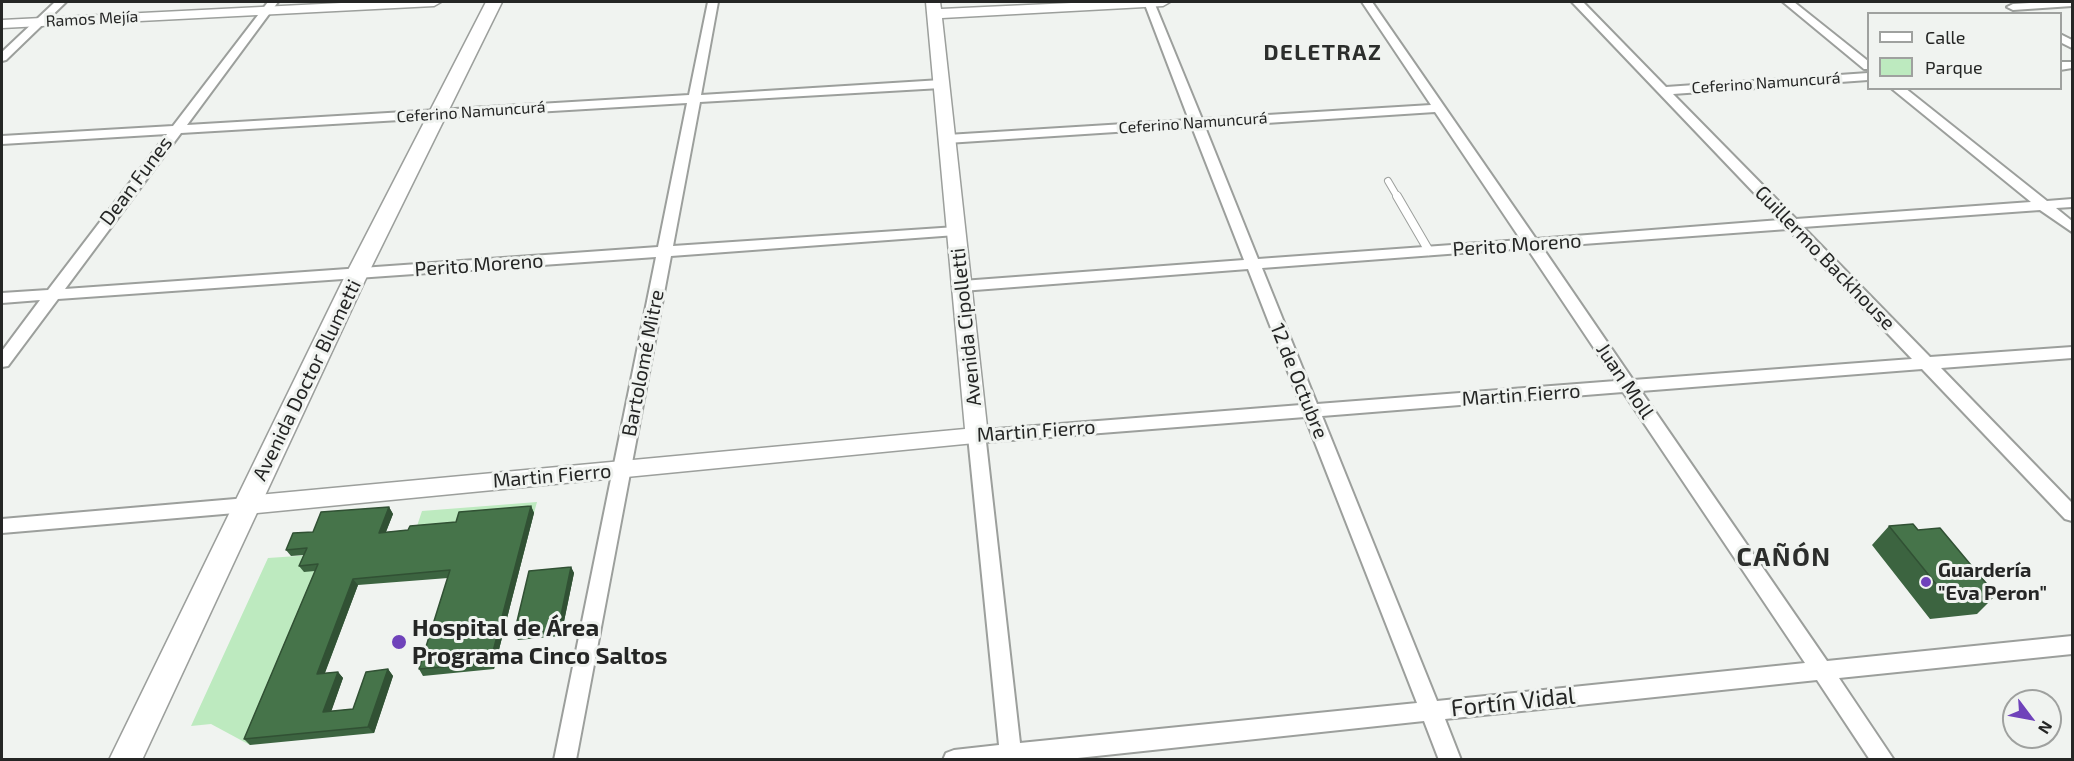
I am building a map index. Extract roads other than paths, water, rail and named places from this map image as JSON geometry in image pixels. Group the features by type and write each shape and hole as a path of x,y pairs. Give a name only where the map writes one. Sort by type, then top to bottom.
{"main road":[{"name":"Avenida Doctor Blumetti","path":"124,759 357,274 494,2"}],"street":[{"path":"2,58 61,2"},
{"name":"Ramos Mejía","path":"2,24 270,6 434,2"},
{"name":"Bartolomé Mitre","path":"565,759 713,2"},
{"name":"12 de Octubre","path":"1149,2 1450,759"},
{"path":"934,8 1163,2"},
{"name":"Juan Moll","path":"1367,2 1883,759"},
{"name":"Guillermo Backhouse","path":"1577,2 2073,514"},
{"path":"1788,2 1867,64"},
{"path":"2009,4 2073,3"},
{"name":"Dean Funes","path":"2,362 174,130 270,6"},
{"name":"Avenida Cipolletti","path":"934,8 1011,757"},
{"name":"Ceferino Namuncurá","path":"1663,91 1867,76"},
{"name":"Ceferino Namuncurá","path":"2,140 941,84"},
{"path":"1899,90 2073,228"},
{"name":"Ceferino Namuncurá","path":"946,139 1440,108"},
{"name":"Perito Moreno","path":"962,286 2073,203"},
{"name":"Perito Moreno","path":"2,298 956,231"},
{"name":"Martin Fierro","path":"2,526 977,436 2073,352"},
{"name":"Fortín Vidal","path":"954,759 1011,757 1430,710 1824,672 2073,645"}],"lane":[{"path":"1388,181 1429,251"}],"place":[{"name":"Guardería \"Eva Peron\"","path":"1926,582"},
{"name":"Hospital de Área Programa Cinco Saltos","path":"399,642"}],"district":[{"name":"DELETRAZ","path":"1323,53"},
{"name":"CAÑÓN","path":"1784,557"}]}
